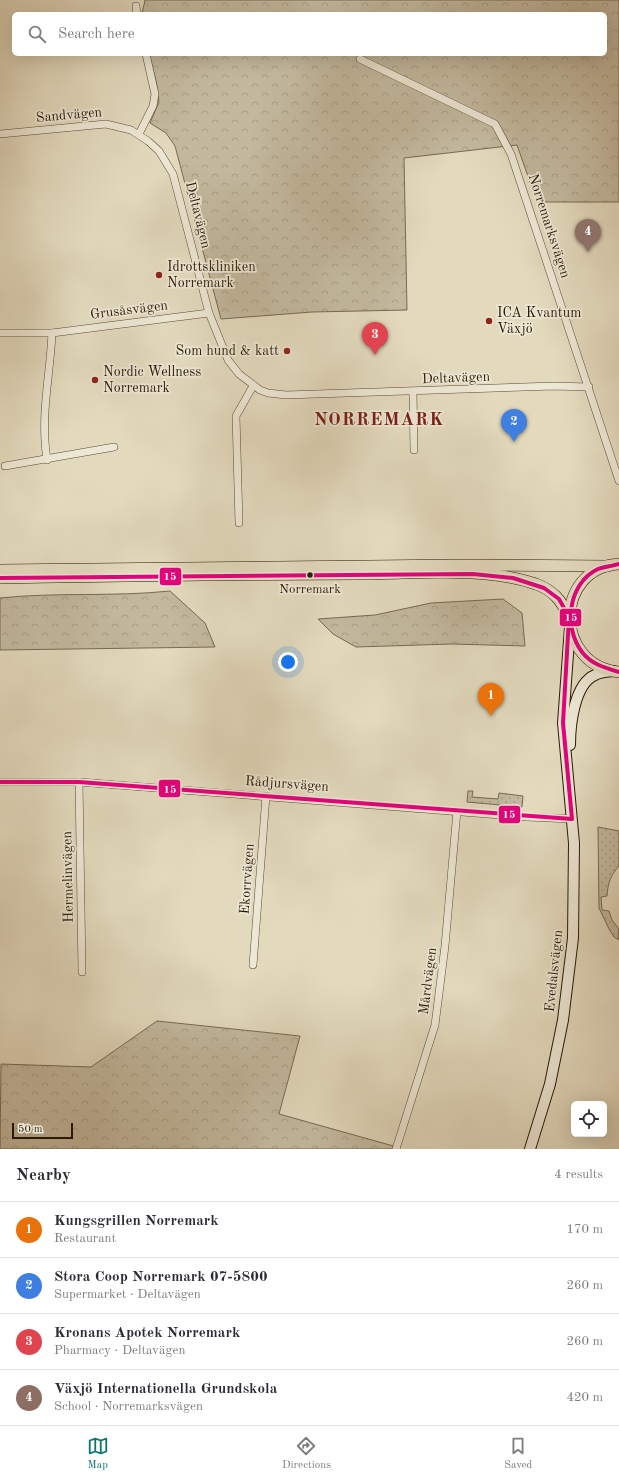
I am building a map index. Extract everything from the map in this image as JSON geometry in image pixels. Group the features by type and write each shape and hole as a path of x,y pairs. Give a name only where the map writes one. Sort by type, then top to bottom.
{"main road":[{"path":"0,570 615,563"},
{"path":"569,622 573,598 580,585 590,575 615,563"},
{"path":"0,578 486,574 512,578 544,588 559,599 569,622 576,644 581,652 595,664 616,672"}],"street":[{"path":"136,6 137,12"},
{"path":"138,134 153,106 155,94 146,56"},
{"name":"Norremarksvägen","path":"360,59 495,124 511,154 619,481"},
{"name":"Sandvägen","path":"0,134 106,124 131,130 138,134"},
{"name":"Deltavägen","path":"138,134 159,151 174,174 209,313 228,360 239,374 253,386 268,394 284,395 413,392 554,386 589,387"},
{"name":"Grusåsvägen","path":"0,333 52,333 209,313"},
{"path":"47,460 43,427 49,380 52,333"},
{"path":"239,524 236,416 253,386"},
{"path":"413,392 414,450"},
{"path":"5,466 47,460 114,447"},
{"name":"Evedalsvägen","path":"530,1149 550,1084 564,1020 573,938 575,860 563,723 569,622"},
{"name":"Evedalsvägen","path":"570,791 570,738 573,713 579,694 584,684 594,675 616,672"},
{"name":"Rådjursvägen","path":"0,782 79,782 527,817 572,819"},
{"name":"Hermelinvägen","path":"79,782 82,972"},
{"name":"Ekorrvägen","path":"253,965 266,796"},
{"name":"Mårdvägen","path":"396,1149 435,1025 445,946 457,811"}],"green space":[{"path":"145,0 619,0 619,202 537,202 517,145 404,158 407,310 312,312 221,319 175,146 166,133 150,123 159,102 156,81 150,56 607,56 607,12 142,12"},
{"path":"170,591 205,623 215,647 0,650 0,598 43,595 128,594"},
{"path":"503,599 522,613 525,646 451,644 356,647 333,634 318,619 375,615 431,603"},
{"path":"468,791 473,791 472,797 498,799 499,793 523,796 522,807 467,802"},
{"path":"598,827 619,831 619,866 613,873 610,880 607,896 601,897 602,910 609,911 612,920 619,929 619,940 614,937 609,929 599,908"},
{"path":"157,1021 300,1036 279,1114 397,1147 396,1149 0,1149 1,1064 91,1067"}],"transit line":[{"name":"15","path":"619,564 598,569 580,584 572,606 571,618 572,630 576,642 582,652 590,660 599,665 619,672"},
{"name":"15","path":"0,578 473,574 513,578 544,588 559,599 569,617 563,723 572,819 79,782 0,782"}],"place":[{"name":"Växjö Internationella Grundskola","path":"588,252"},
{"name":"Idrottskliniken Norremark","path":"159,275"},
{"name":"ICA Kvantum Växjö","path":"489,321"},
{"name":"Som hund & katt","path":"287,351"},
{"name":"Kronans Apotek Norremark","path":"375,355"},
{"name":"Nordic Wellness Norremark","path":"95,380"},
{"name":"Stora Coop Norremark 07-5800","path":"514,442"},
{"name":"Norremark","path":"310,575"},
{"name":"Kungsgrillen Norremark","path":"491,716"}],"district":[{"name":"NORREMARK","path":"379,420"}]}
